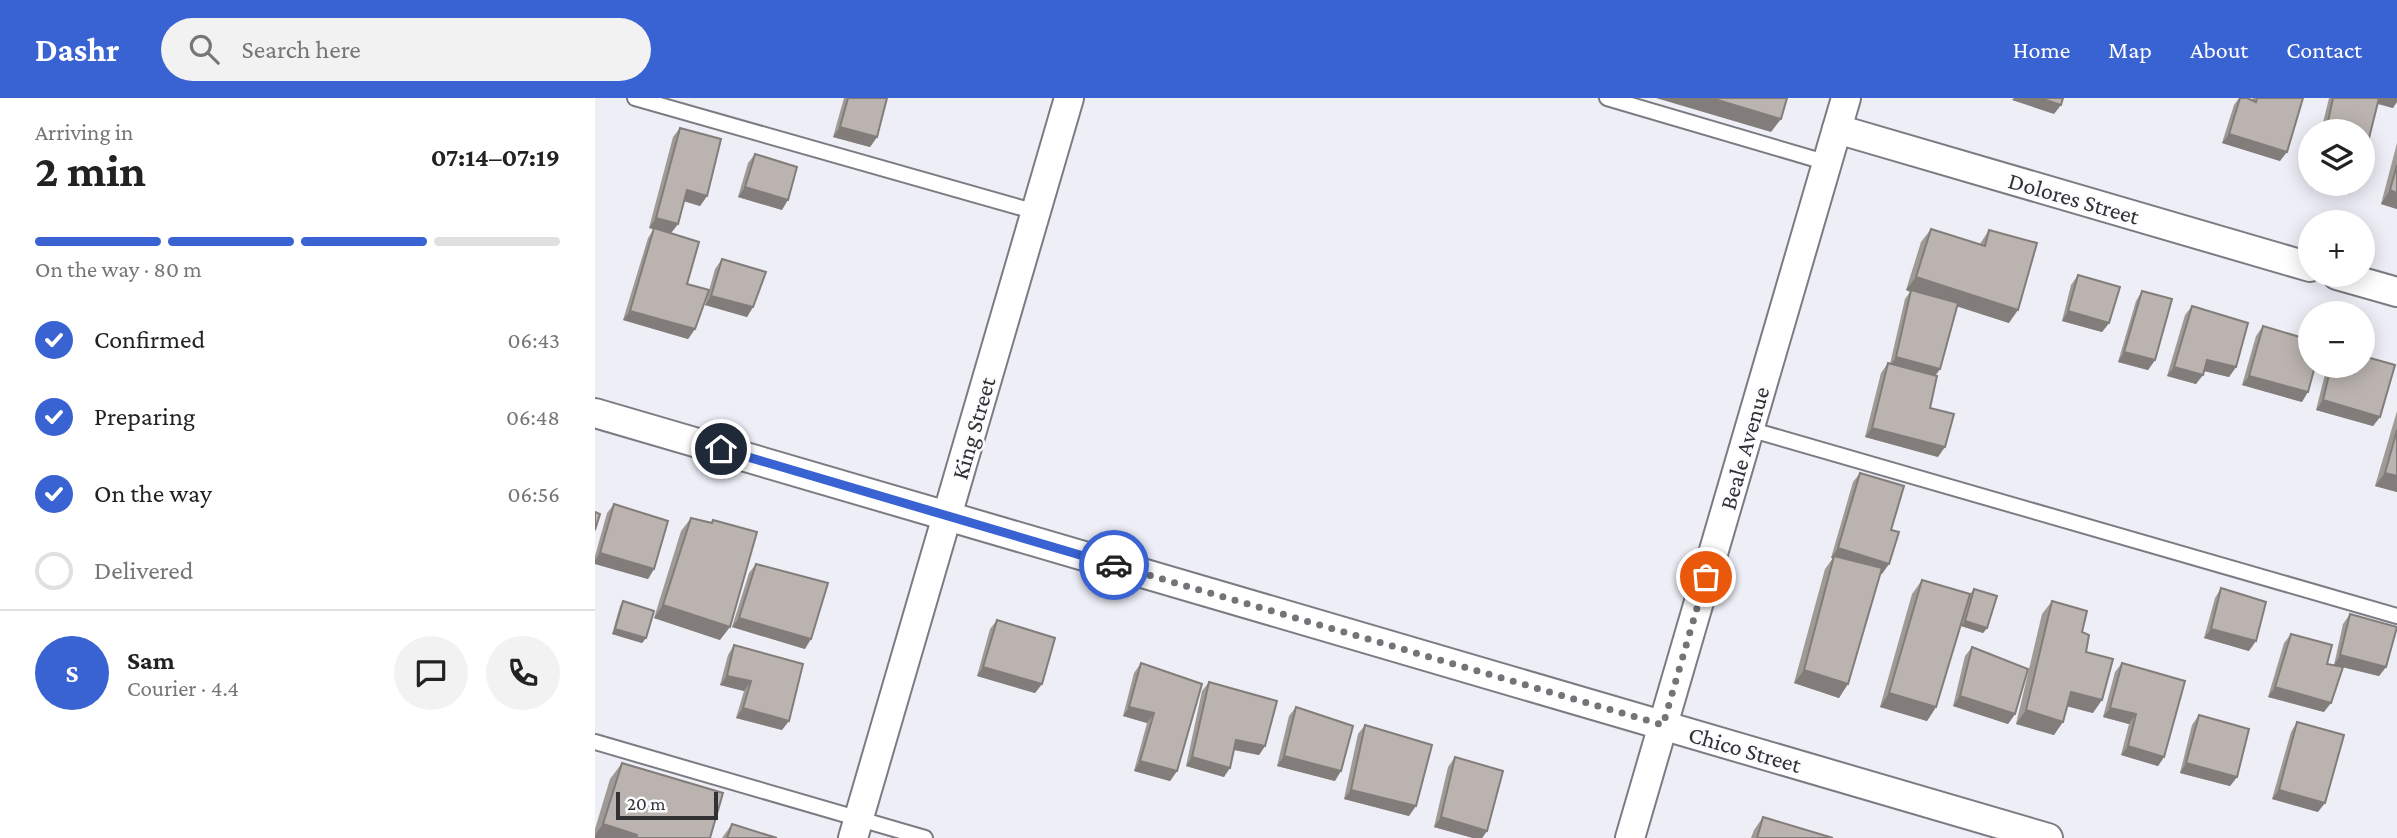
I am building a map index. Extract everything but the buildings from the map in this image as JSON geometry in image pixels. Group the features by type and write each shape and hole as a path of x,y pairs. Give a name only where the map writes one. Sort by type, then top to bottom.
{"street":[{"name":"King Street","path":"856,828 1069,98"},
{"name":"Beale Avenue","path":"1630,838 1846,98"},
{"name":"Dolores Street","path":"1837,129 2298,263"},
{"path":"2375,286 2397,292"},
{"name":"Chico Street","path":"595,413 2048,838"}],"lane":[{"path":"635,98 1036,212"},
{"path":"1607,98 1828,163"},
{"path":"1749,429 2397,615"},
{"path":"595,742 856,828 925,838"}],"way so far":[{"path":"1114,565 1663,725 1706,577"}],"route":[{"path":"721,449 1114,565"}]}
